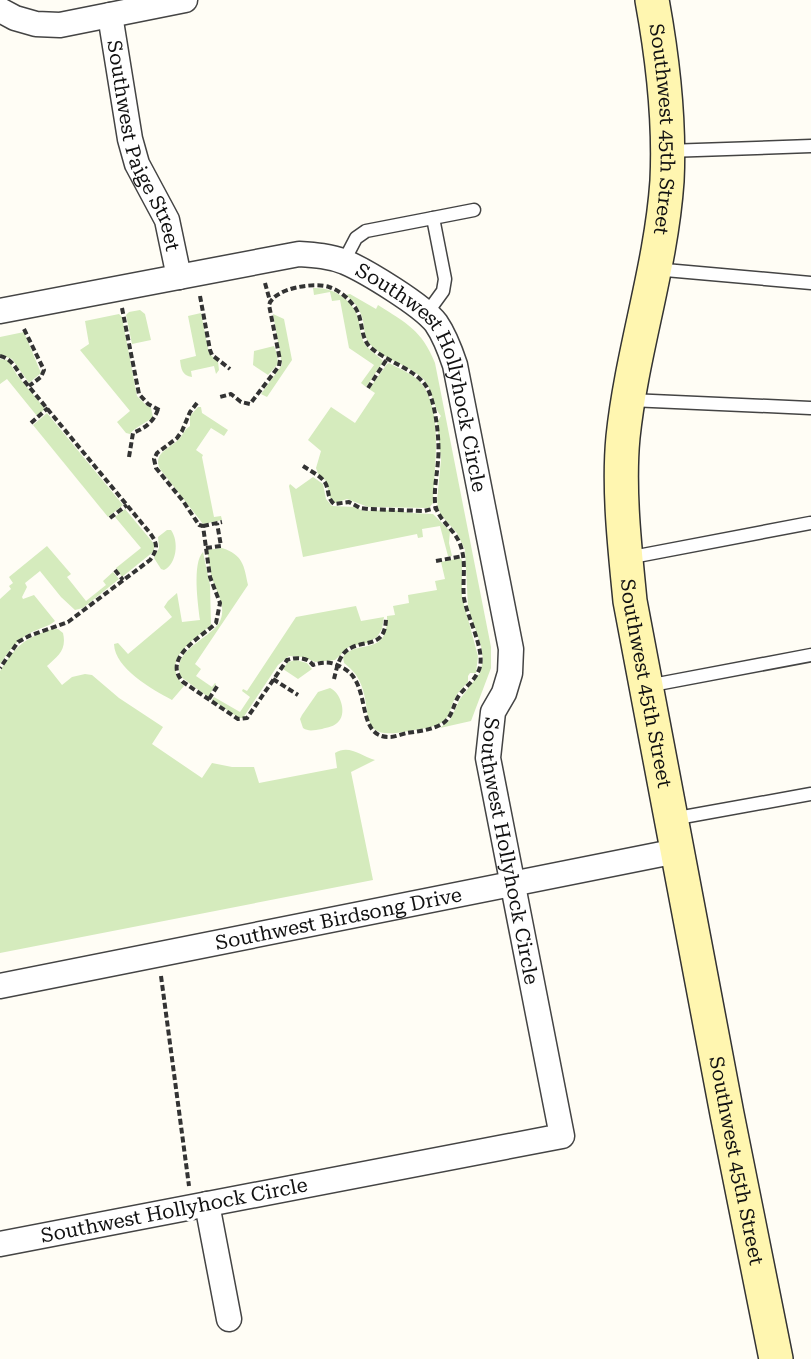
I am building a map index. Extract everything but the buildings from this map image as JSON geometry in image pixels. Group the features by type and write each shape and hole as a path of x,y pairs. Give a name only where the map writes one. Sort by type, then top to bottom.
{"street":[{"path":"0,10 15,18 60,25 185,0"},
{"name":"Southwest 45th Street","path":"652,0 663,58 667,181 623,438 623,523 626,558 630,601 776,1359"},
{"name":"Southwest Paige Street","path":"110,15 130,139 137,164 158,199 167,220 179,277"},
{"name":"Southwest Hollyhock Circle","path":"0,311 299,254 322,255 344,261 427,313 437,324 449,345 455,365 511,649 510,673 504,693 494,712 488,758 562,1136 0,1244"},
{"name":"Southwest Birdsong Drive","path":"0,986 677,851"},
{"path":"200,1205 229,1319"}],"lane":[{"path":"666,151 811,146"},
{"path":"344,261 356,238 366,231 474,210"},
{"path":"427,313 443,291 445,279 433,218"},
{"path":"653,268 811,283"},
{"path":"629,400 810,408"},
{"path":"626,558 810,523"},
{"path":"646,686 811,655"},
{"path":"671,819 811,794"}],"path":[{"path":"203,526 210,578 218,593 220,603 219,614 216,623 181,654 176,670 183,682 238,719 247,718 282,664 293,658 309,660 313,666 331,662 354,675 359,684 367,721 375,733 389,737 434,728 447,720 460,693 478,672 479,645 464,597 464,556 459,541 436,508 438,453 430,396 421,380 387,359 365,341 360,315 342,294 332,288 324,285 290,288 276,294 270,302"},
{"path":"118,288 139,394 148,404 160,410 151,422 133,433 129,457"},
{"path":"220,397 231,394 241,402 250,404 279,366 280,360 266,289"},
{"path":"200,296 212,355 230,369"},
{"path":"24,329 44,370 40,377 29,386"},
{"path":"0,357 8,358 13,362 17,371 156,541 157,547 150,560 68,622 18,642 0,668"},
{"path":"368,388 387,359"},
{"path":"197,403 177,438 157,453 154,459 156,468 199,525 220,523 221,546 206,548"},
{"path":"31,423 48,408"},
{"path":"303,466 323,479 328,497 334,504 345,502 368,509 424,511 436,508"},
{"path":"110,518 127,505"},
{"path":"436,561 464,556"},
{"path":"115,570 123,580"},
{"path":"334,680 345,651 378,639 386,626 386,617"},
{"path":"273,679 298,695"},
{"path":"209,699 218,685"},
{"path":"157,954 200,1205"}],"green space":[{"path":"313,288 335,292 348,301 359,321 363,341 382,360 383,362 366,387 361,383 374,365 349,348 340,300 332,301 330,292 314,295"},
{"path":"350,294 376,309 378,305 412,328 425,343 435,363 491,647 491,668 471,721 440,728 450,720 460,699 480,673 483,660 481,646 468,607 465,550 457,533 441,515 438,508 441,460 437,422 441,416 424,380 380,353 369,343 359,310 346,295"},
{"path":"140,310 145,314 151,340 132,344 126,315 129,312"},
{"path":"201,313 209,353 218,362 219,370 216,374 214,366 191,371 192,377 184,373 180,360 196,356 188,316"},
{"path":"119,314 122,317 137,396 151,408 153,417 130,434 126,433 117,422 130,411 80,350 89,344 85,321"},
{"path":"273,314 284,319 292,360 267,397 261,394 282,365"},
{"path":"24,332 41,373 29,383 12,359 0,355 0,337"},
{"path":"274,346 278,364 268,375 253,365 254,351"},
{"path":"0,359 8,360 17,375 45,409 37,416 7,379 0,384"},
{"path":"389,363 410,374 421,383 433,409 436,458 433,503 429,508 368,507 347,499 335,503 330,498 326,481 318,474 316,468 321,451 308,440 331,407 355,423 375,393 369,389"},
{"path":"198,407 201,407 202,413 228,430 224,436 211,428 196,450 203,455 214,517 221,516 222,520 203,524 160,469 158,463 160,455 190,426 190,416"},
{"path":"47,413 123,505 108,517 33,425"},
{"path":"313,477 323,484 326,499 332,506 354,507 364,511 394,510 433,514 450,531 449,543 452,556 448,556 440,526 422,529 423,537 418,538 417,534 303,557 289,486 290,484 296,489"},
{"path":"125,509 155,545 153,552 122,577 116,568 141,548 115,517"},
{"path":"167,530 171,530 174,535 176,546 172,563 164,570 154,558 159,548 158,537"},
{"path":"47,546 71,574 67,577 86,601 106,585 103,581 113,572 119,579 83,608 75,610 40,571 25,583 27,587 22,597 23,599 34,595 55,621 22,638 0,664 0,599 11,589 9,586 13,583 9,577"},
{"path":"222,548 234,554 241,562 248,585 195,664 201,669 196,676 212,687 216,684 208,697 181,677 179,668 185,653 219,623 222,606 211,575 207,550"},
{"path":"203,552 210,585 211,625 181,652 177,659 175,667 177,676 184,686 172,700 145,684 128,670 116,653 114,644 118,643 128,654 172,617 164,607 177,593 182,622 200,620 197,574"},
{"path":"460,558 462,560 462,597 478,656 476,673 470,673 468,682 455,697 446,719 440,723 409,731 380,732 369,722 359,680 344,663 343,657 356,648 371,645 383,637 387,616 395,615 393,606 409,603 408,595 437,590 435,581 445,579 441,562"},
{"path":"356,606 361,621 384,617 382,629 377,637 367,643 350,646 335,660 315,662 303,657 289,656 278,665 243,718 239,718 212,700 214,697 240,712 250,697 242,691 243,689 247,691 296,617"},
{"path":"52,629 58,629 63,633 64,644 61,652 47,666 62,685 72,677 92,675 119,698 163,727 152,744 202,778 212,763 232,767 254,767 259,783 337,768 335,753 345,750 375,760 351,772 373,880 0,953 0,671 21,644"},
{"path":"296,660 307,663 312,669 298,679 283,669 288,662"},
{"path":"330,688 337,694 341,703 342,713 339,721 333,726 322,729 303,728 300,719 302,715 318,692"}]}
